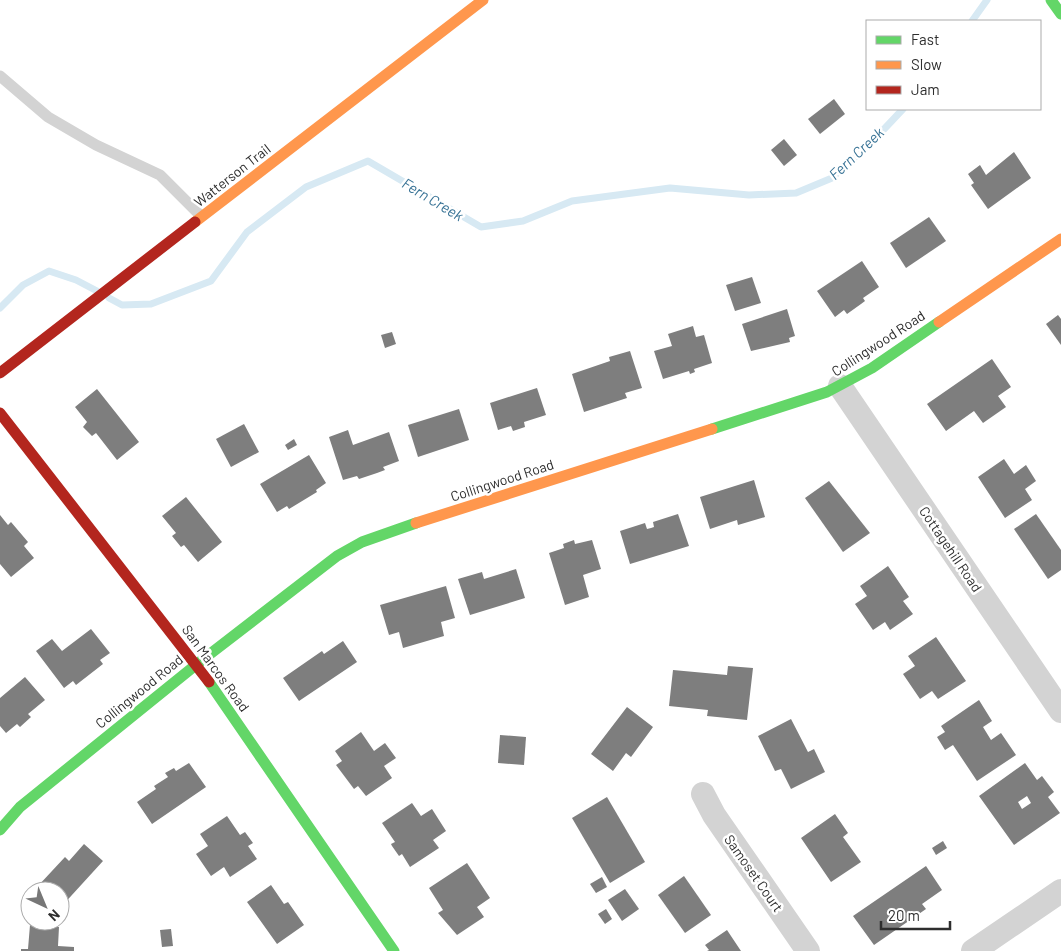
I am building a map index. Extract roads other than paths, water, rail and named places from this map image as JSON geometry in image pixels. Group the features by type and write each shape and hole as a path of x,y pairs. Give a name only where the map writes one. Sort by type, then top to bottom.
{"street":[{"name":"Watterson Trail","path":"0,373 483,0"},
{"path":"1051,0 1061,14"},
{"name":"Collingwood Road","path":"0,830 20,807 197,664 337,556 362,542 827,392 872,368 1061,239"},
{"name":"Cottagehill Road","path":"840,386 1061,711"},
{"name":"San Marcos Road","path":"0,413 197,664 394,951"},
{"name":"Samoset Court","path":"703,794 714,815 808,951"},
{"path":"973,951 1061,890"}],"lane":[{"path":"0,76 48,117 96,145 160,175 203,217"}],"waterway":[{"name":"Fern Creek","path":"973,20 987,0"},
{"name":"Fern Creek","path":"109,298 122,305 151,304 211,281 247,232 306,187 368,161 481,227 523,221 572,201 670,188 749,195 796,193 832,178 871,143 902,110"},
{"name":"Fern Creek","path":"0,308 23,285 49,271 76,280 97,291"}]}
